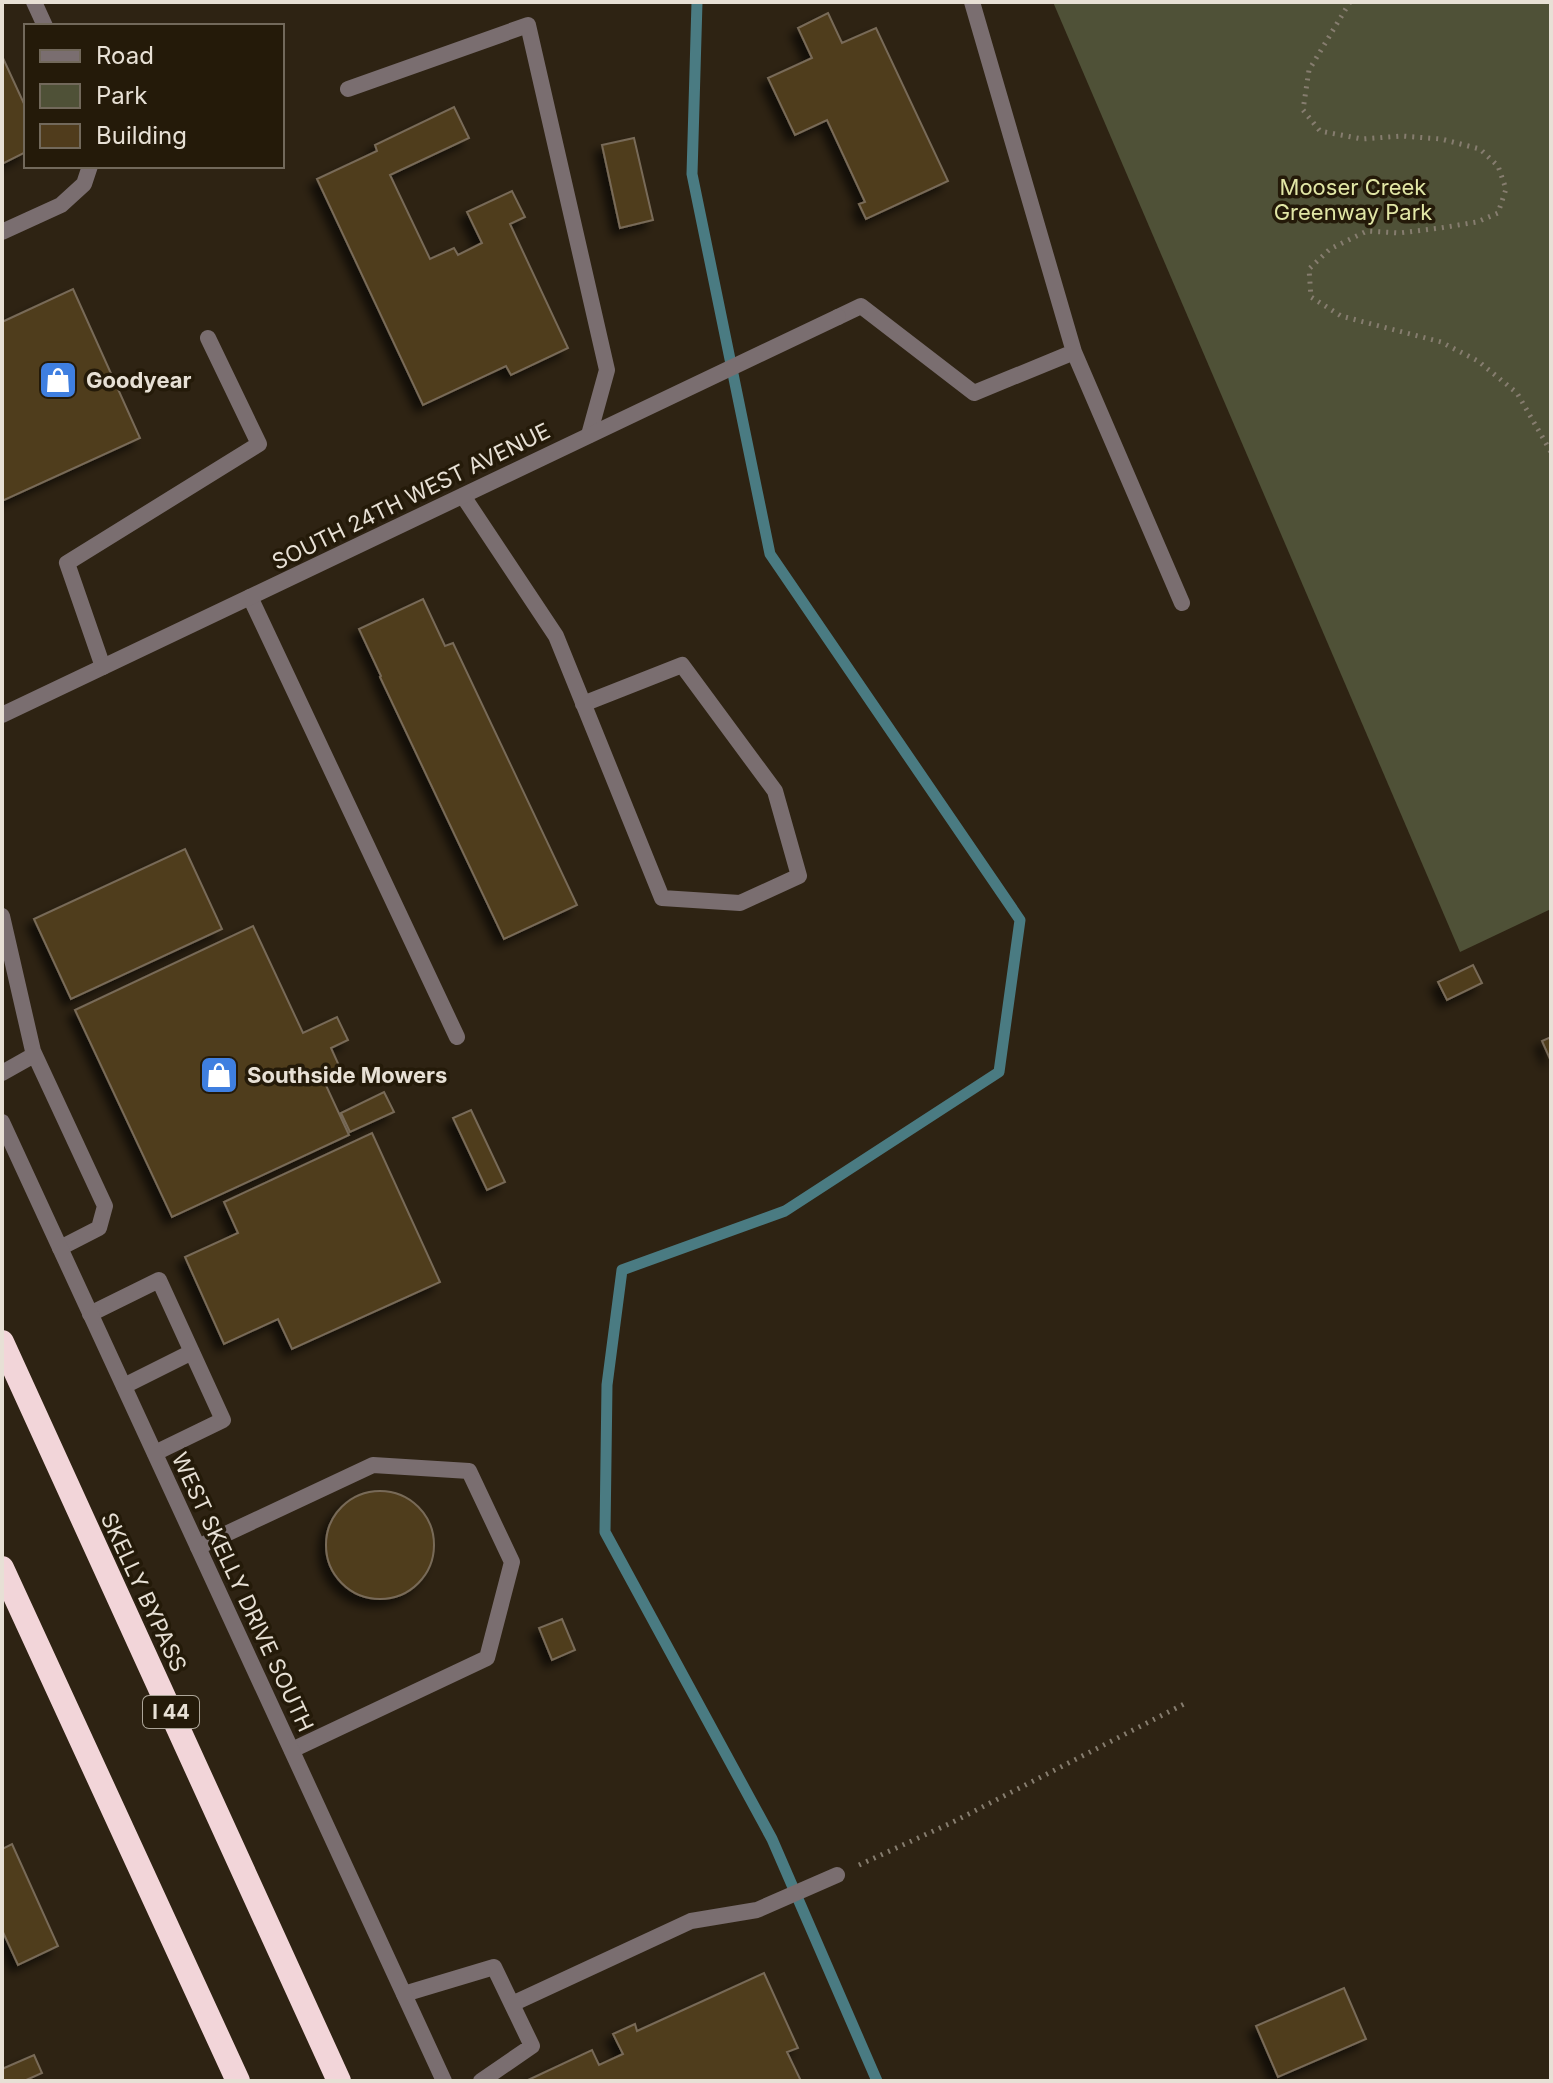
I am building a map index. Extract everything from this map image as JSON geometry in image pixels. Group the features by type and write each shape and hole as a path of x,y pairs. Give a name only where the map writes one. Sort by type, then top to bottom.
{"highway":[{"name":"SKELLY BYPASS","path":"2,1342 339,2081"},
{"path":"2,1568 238,2081"}],"street":[{"path":"34,2 44,24"},
{"path":"972,2 1074,352 1182,603"},
{"path":"348,89 528,25 607,370 589,435"},
{"path":"2,232 61,205 84,184 89,168"},
{"name":"SOUTH 24TH WEST AVENUE","path":"2,715 861,306 974,393 1074,352"},
{"path":"103,667 67,563 259,444 208,338"},
{"path":"463,496 556,636 583,704 662,898 740,903 799,876 775,791 682,665 583,704"},
{"path":"250,597 457,1037"},
{"path":"2,916 34,1055 105,1206 99,1228 60,1248"},
{"path":"2,1073 34,1055"},
{"name":"WEST SKELLY DRIVE SOUTH","path":"2,1122 444,2081"},
{"path":"90,1314 159,1280 223,1420 155,1453"},
{"path":"124,1386 192,1352"},
{"path":"198,1547 373,1465 469,1471 512,1562 487,1658 292,1750"},
{"path":"512,2004 691,1921 757,1910 837,1875"},
{"path":"404,1994 494,1967 532,2046 481,2081"}],"path":[{"path":"1350,2 1309,70 1303,110 1320,131 1362,139 1402,136 1441,139 1480,149 1498,166 1506,189 1498,213 1477,222 1399,233 1367,231 1330,249 1309,269 1311,297 1341,316 1441,342 1478,361 1517,393 1551,452"},
{"path":"837,1875 951,1823 1188,1702"}],"green space":[{"name":"Mooser Creek Greenway Park","path":"1053,2 1551,2 1551,909 1460,952"}],"building":[{"path":"828,13 842,43 876,28 948,181 866,219 859,204 865,202 827,120 795,135 768,78 812,58 798,28"},
{"path":"2,56 24,104 24,153 2,164"},
{"path":"454,107 469,138 390,175 430,259 454,248 458,255 482,243 467,212 512,191 525,217 510,224 568,348 511,375 506,366 423,405 317,179 377,151 375,145"},
{"path":"634,138 653,220 620,228 602,145"},
{"name":"Goodyear","path":"73,289 140,438 2,501 2,322"},
{"path":"423,599 445,646 453,643 577,905 504,939 359,629"},
{"path":"185,849 222,929 71,999 34,919"},
{"name":"Southside Mowers","path":"253,926 303,1033 337,1017 348,1040 331,1048 341,1070 323,1079 349,1135 172,1217 75,1010"},
{"path":"1473,965 1482,983 1447,1000 1438,982"},
{"path":"1551,1037 1551,1059 1550,1059 1542,1041"},
{"path":"384,1092 394,1112 350,1132 341,1113"},
{"path":"471,1110 505,1182 487,1190 453,1118"},
{"path":"372,1133 440,1282 292,1349 278,1319 224,1344 185,1257 238,1233 224,1202"},
{"path":"380,1491 401,1495 418,1507 430,1524 434,1545 430,1566 418,1583 401,1595 380,1599 359,1595 342,1583 330,1566 326,1545 330,1524 342,1507 359,1495"},
{"path":"562,1619 575,1650 552,1660 539,1628"},
{"path":"12,1844 58,1946 18,1965 2,1930 2,1849"},
{"path":"764,1973 798,2048 787,2052 801,2081 526,2081 592,2050 599,2065 623,2054 613,2034 635,2024 637,2031"},
{"path":"1344,1988 1366,2039 1278,2077 1256,2026"},
{"path":"34,2055 42,2073 24,2081 2,2081 2,2069"}],"waterway":[{"path":"697,2 692,174 770,554 1020,920 999,1072 785,1211 622,1270 607,1385 605,1532 772,1839 877,2081"}],"place":[{"name":"Goodyear","path":"58,380"},
{"name":"Southside Mowers","path":"219,1075"}]}
